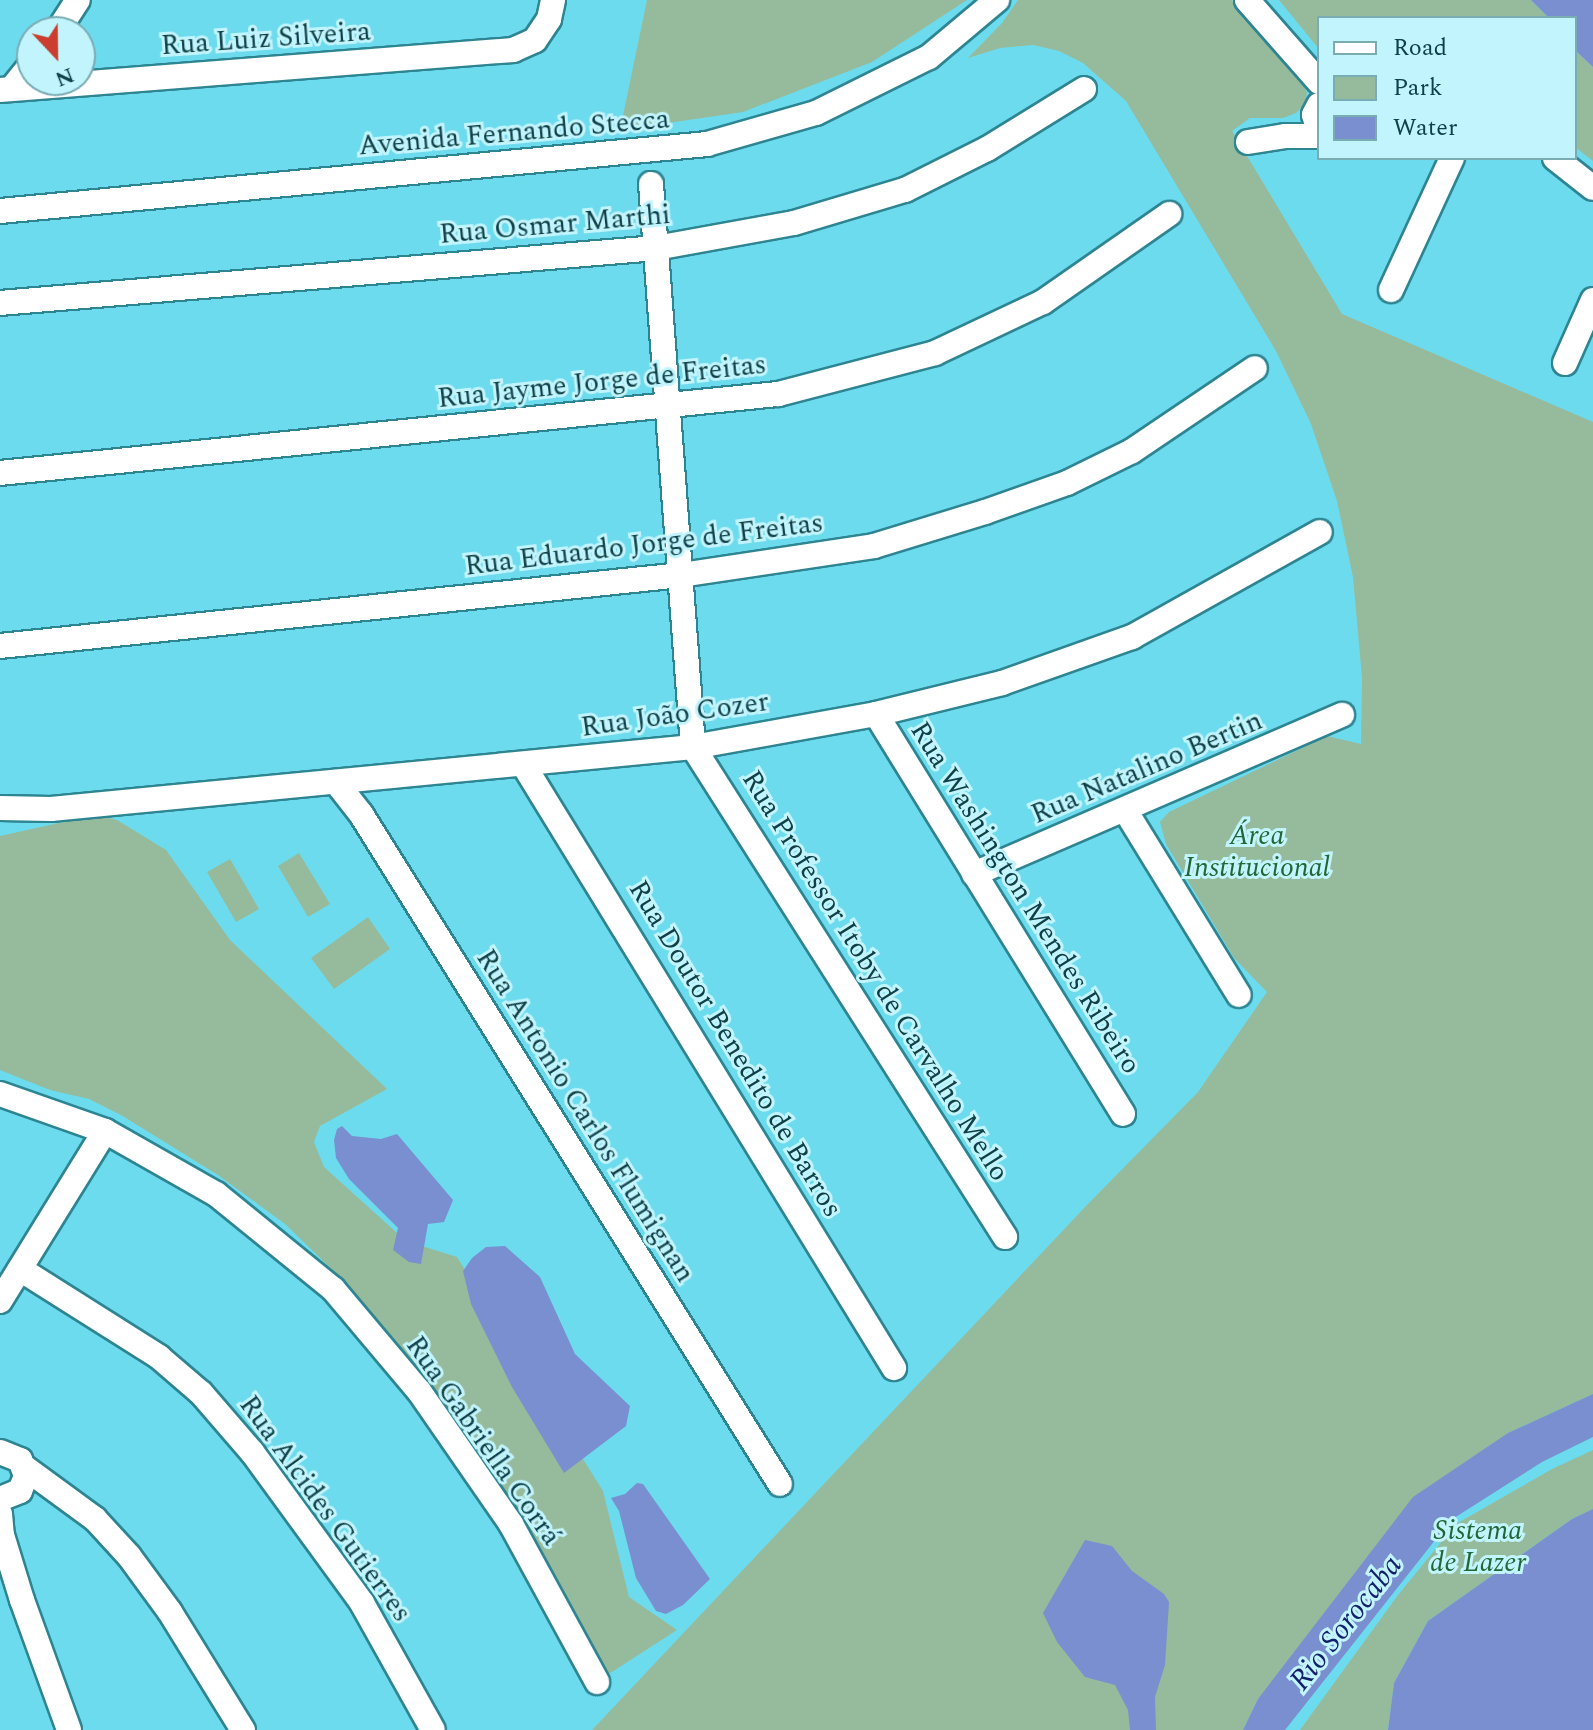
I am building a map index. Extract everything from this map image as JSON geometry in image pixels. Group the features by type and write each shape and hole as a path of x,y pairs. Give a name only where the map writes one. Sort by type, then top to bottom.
{"street":[{"name":"Rua Luiz Silveira","path":"6,89 513,50 535,40 549,19 553,0"},
{"name":"Avenida Fernando Stecca","path":"0,211 707,144 816,113 929,57 997,0"},
{"path":"1247,0 1317,80"},
{"name":"Rua Osmar Marthi","path":"0,303 656,248 794,223 905,190 987,149 1084,89"},
{"path":"1248,142 1285,136 1317,119"},
{"path":"1558,160 1593,188"},
{"path":"1391,290 1445,164"},
{"path":"651,184 693,747"},
{"name":"Rua Jayme Jorge de Freitas","path":"0,473 778,394 935,353 1043,302 1169,214"},
{"path":"1565,363 1593,300"},
{"name":"Rua Eduardo Jorge de Freitas","path":"0,646 681,575 874,546 1067,483 1132,451 1255,368"},
{"name":"Rua João Cozer","path":"0,808 51,809 693,747 876,714 1002,683 1132,637 1320,532"},
{"name":"Rua Washington Mendes Ribeiro","path":"876,714 1123,1114"},
{"name":"Rua Natalino Bertin","path":"974,874 1342,715"},
{"name":"Rua Professor Itoby de Carvalho Mello","path":"693,747 1005,1237"},
{"name":"Rua Doutor Benedito de Barros","path":"523,764 894,1368"},
{"name":"Rua Antonio Carlos Flumignan","path":"336,782 361,814 780,1484"},
{"path":"1125,810 1239,995"},
{"name":"Rua Gabriella Corrá","path":"0,1094 105,1131 216,1194 333,1289 419,1391 511,1524 597,1682"},
{"path":"0,1301 105,1131"},
{"name":"Rua Alcides Gutierres","path":"20,1269 159,1357 201,1393 252,1452 362,1603 433,1730"},
{"path":"0,1499 20,1491 24,1484 8,1455"},
{"path":"8,1455 95,1519 129,1556 170,1612 243,1730"},
{"path":"0,1514 2,1535 18,1589 69,1730"}],"green space":[{"path":"647,0 967,0 872,62 743,112 620,130"},
{"name":"Área Institucional","path":"1018,0 1232,0 1302,82 1307,93 1304,105 1296,113 1283,118 1250,118 1232,131 1342,314 1593,422 1593,1394 1508,1433 1258,1699 1243,1730 592,1730 1086,1206 1198,1092 1267,992 1234,958 1166,844 1160,822 1169,812 1327,736 1361,744 1362,678 1353,577 1337,501 1311,424 1276,351 1126,101 1083,63 1059,51 1033,45 1000,48 968,58 1002,23"},
{"path":"1279,0 1531,0 1547,16 1317,16 1317,47"},
{"path":"1577,52 1593,67 1593,161 1577,149"},
{"path":"95,815 117,820 166,850 230,940 387,1089 320,1126 314,1142 324,1167 406,1241 457,1257 603,1491 629,1597 677,1630 610,1673 602,1669 529,1536 485,1464 418,1370 350,1287 285,1224 218,1175 121,1115 89,1099 50,1090 0,1070 0,836"},
{"path":"299,853 330,904 308,917 278,866"},
{"path":"230,859 259,909 236,922 207,872"},
{"path":"368,917 390,949 334,989 311,958"},
{"name":"Sistema de Lazer","path":"1593,1450 1593,1509 1572,1519 1428,1621 1394,1683 1388,1730 1300,1730 1398,1595 1456,1524 1552,1469"}],"water":[{"path":"1531,0 1593,0 1593,67 1577,52 1577,16 1547,16"},
{"path":"342,1126 352,1136 381,1139 397,1134 453,1200 444,1222 428,1224 421,1264 409,1262 393,1250 398,1228 349,1179 336,1158 334,1140 337,1129"},
{"path":"505,1246 540,1277 575,1354 630,1406 626,1426 564,1473 512,1387 471,1304 463,1271 472,1258 486,1247"},
{"name":"Rio Sorocaba","path":"1593,1394 1593,1437 1542,1462 1451,1520 1285,1730 1243,1730 1258,1699 1413,1497 1508,1433"},
{"path":"637,1483 643,1484 710,1579 683,1605 666,1614 656,1611 636,1578 619,1511 611,1498 625,1494"},
{"path":"1593,1509 1593,1730 1388,1730 1394,1683 1428,1621 1572,1519"},
{"path":"1085,1540 1112,1546 1132,1571 1164,1594 1169,1602 1165,1665 1155,1697 1156,1730 1130,1730 1128,1710 1115,1685 1085,1677 1057,1642 1043,1613"}]}
